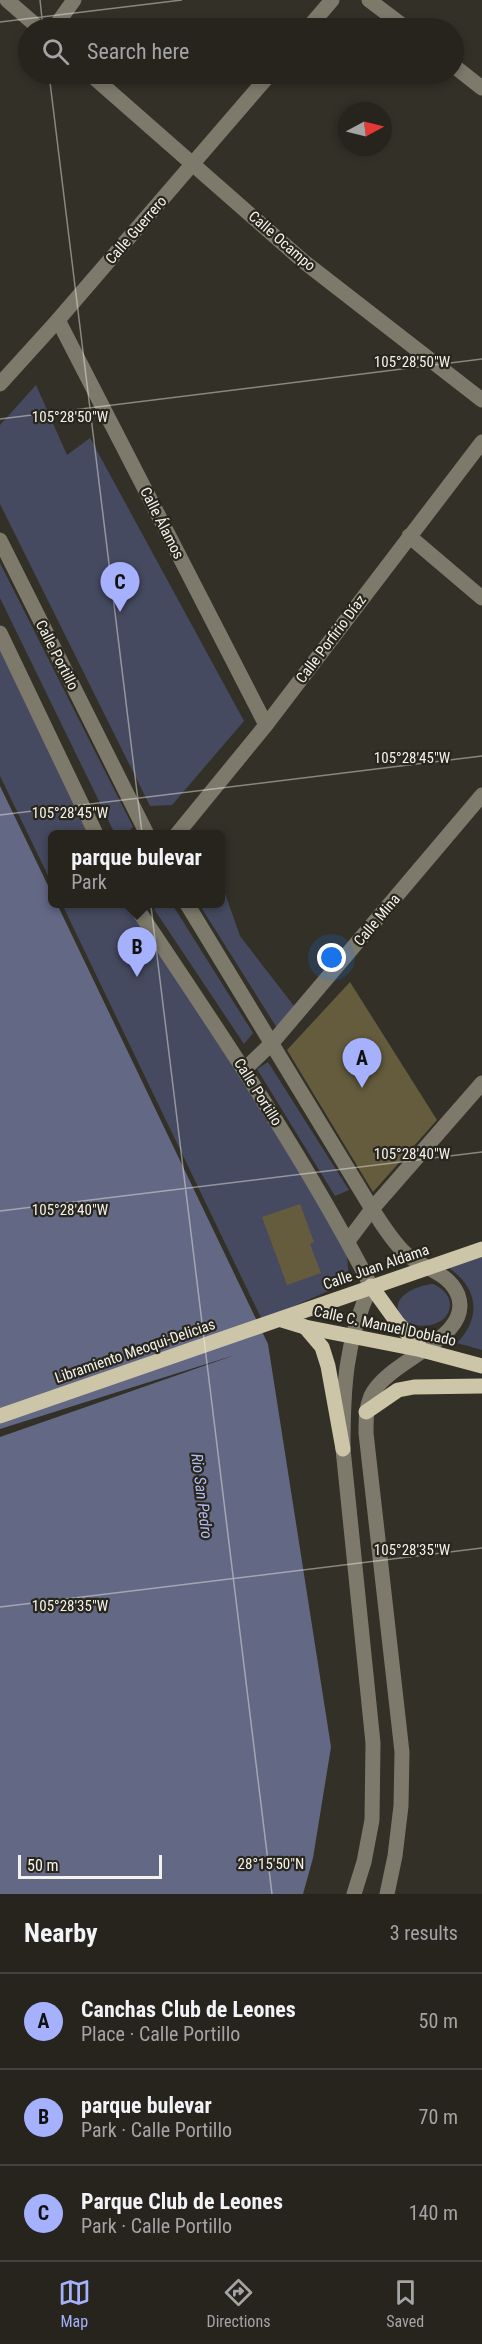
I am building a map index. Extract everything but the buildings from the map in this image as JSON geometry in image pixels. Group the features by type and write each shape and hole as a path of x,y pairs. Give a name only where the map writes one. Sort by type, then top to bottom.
{"main road":[{"name":"Calle Juan Aldama","path":"277,1322 371,1286 482,1250"},
{"path":"371,1286 397,1322 422,1350"},
{"name":"Calle C. Manuel Doblado","path":"277,1322 351,1335 482,1365"},
{"name":"Libramiento Meoqui-Delicias","path":"0,1416 277,1322"},
{"path":"305,1327 322,1347 328,1366 343,1449"},
{"path":"366,1412 398,1390 414,1387 482,1386"}],"street":[{"path":"8,0 28,18"},
{"path":"61,18 74,0"},
{"path":"317,18 332,0"},
{"path":"369,0 393,18"},
{"path":"464,74 482,88"},
{"name":"Calle Ocampo","path":"101,84 303,261 482,400"},
{"name":"Calle Guerrero","path":"0,384 261,84"},
{"name":"Calle Álamos","path":"58,320 266,725"},
{"name":"Calle Porfirio Díaz","path":"180,830 266,725 482,442"},
{"path":"409,536 482,598"},
{"name":"Calle Portillo","path":"0,540 145,830"},
{"path":"0,633 94,830"},
{"name":"Calle Mina","path":"245,1069 272,1043 482,795"},
{"name":"Calle Portillo","path":"137,908 245,1069 348,1241 371,1286"},
{"path":"190,908 372,1209 405,1253 416,1262 445,1277 453,1286 460,1306 455,1324 449,1332 396,1368 380,1383 371,1396 366,1412 366,1432 402,1752 402,1806 387,1894"},
{"path":"348,1241 372,1209 482,1083"},
{"path":"354,1894 364,1862 372,1820 374,1743 343,1449 343,1420 351,1335 371,1286"}],"shaded area":[{"path":"36,385 67,455 90,438 244,721 172,805 150,806 0,504 0,425"},
{"path":"0,563 133,827 130,830 113,830 0,598"},
{"path":"0,643 94,830 48,830 48,876 0,776"},
{"path":"225,893 240,936 294,1006 277,1028 202,908 225,908"},
{"path":"64,908 133,908 224,1046 347,1255 349,1282 262,1320"},
{"path":"175,908 253,1033 244,1044 154,909"},
{"path":"268,1062 349,1190 335,1196 257,1069"},
{"path":"482,1257 482,1350 457,1343 470,1323 473,1303 466,1284 449,1268"},
{"path":"433,1284 445,1292 449,1299 448,1313 439,1322 427,1326 407,1322 398,1311 401,1299 412,1290"}],"water":[{"name":"Rio San Pedro","path":"0,786 48,886 48,908 59,908 268,1344 331,1747 313,1858 303,1894 0,1894 0,1437 235,1355 0,1429"}],"place":[{"name":"Parque Club de Leones","path":"120,612"},
{"name":"parque bulevar","path":"137,977"},
{"name":"Canchas Club de Leones","path":"362,1088"}]}
